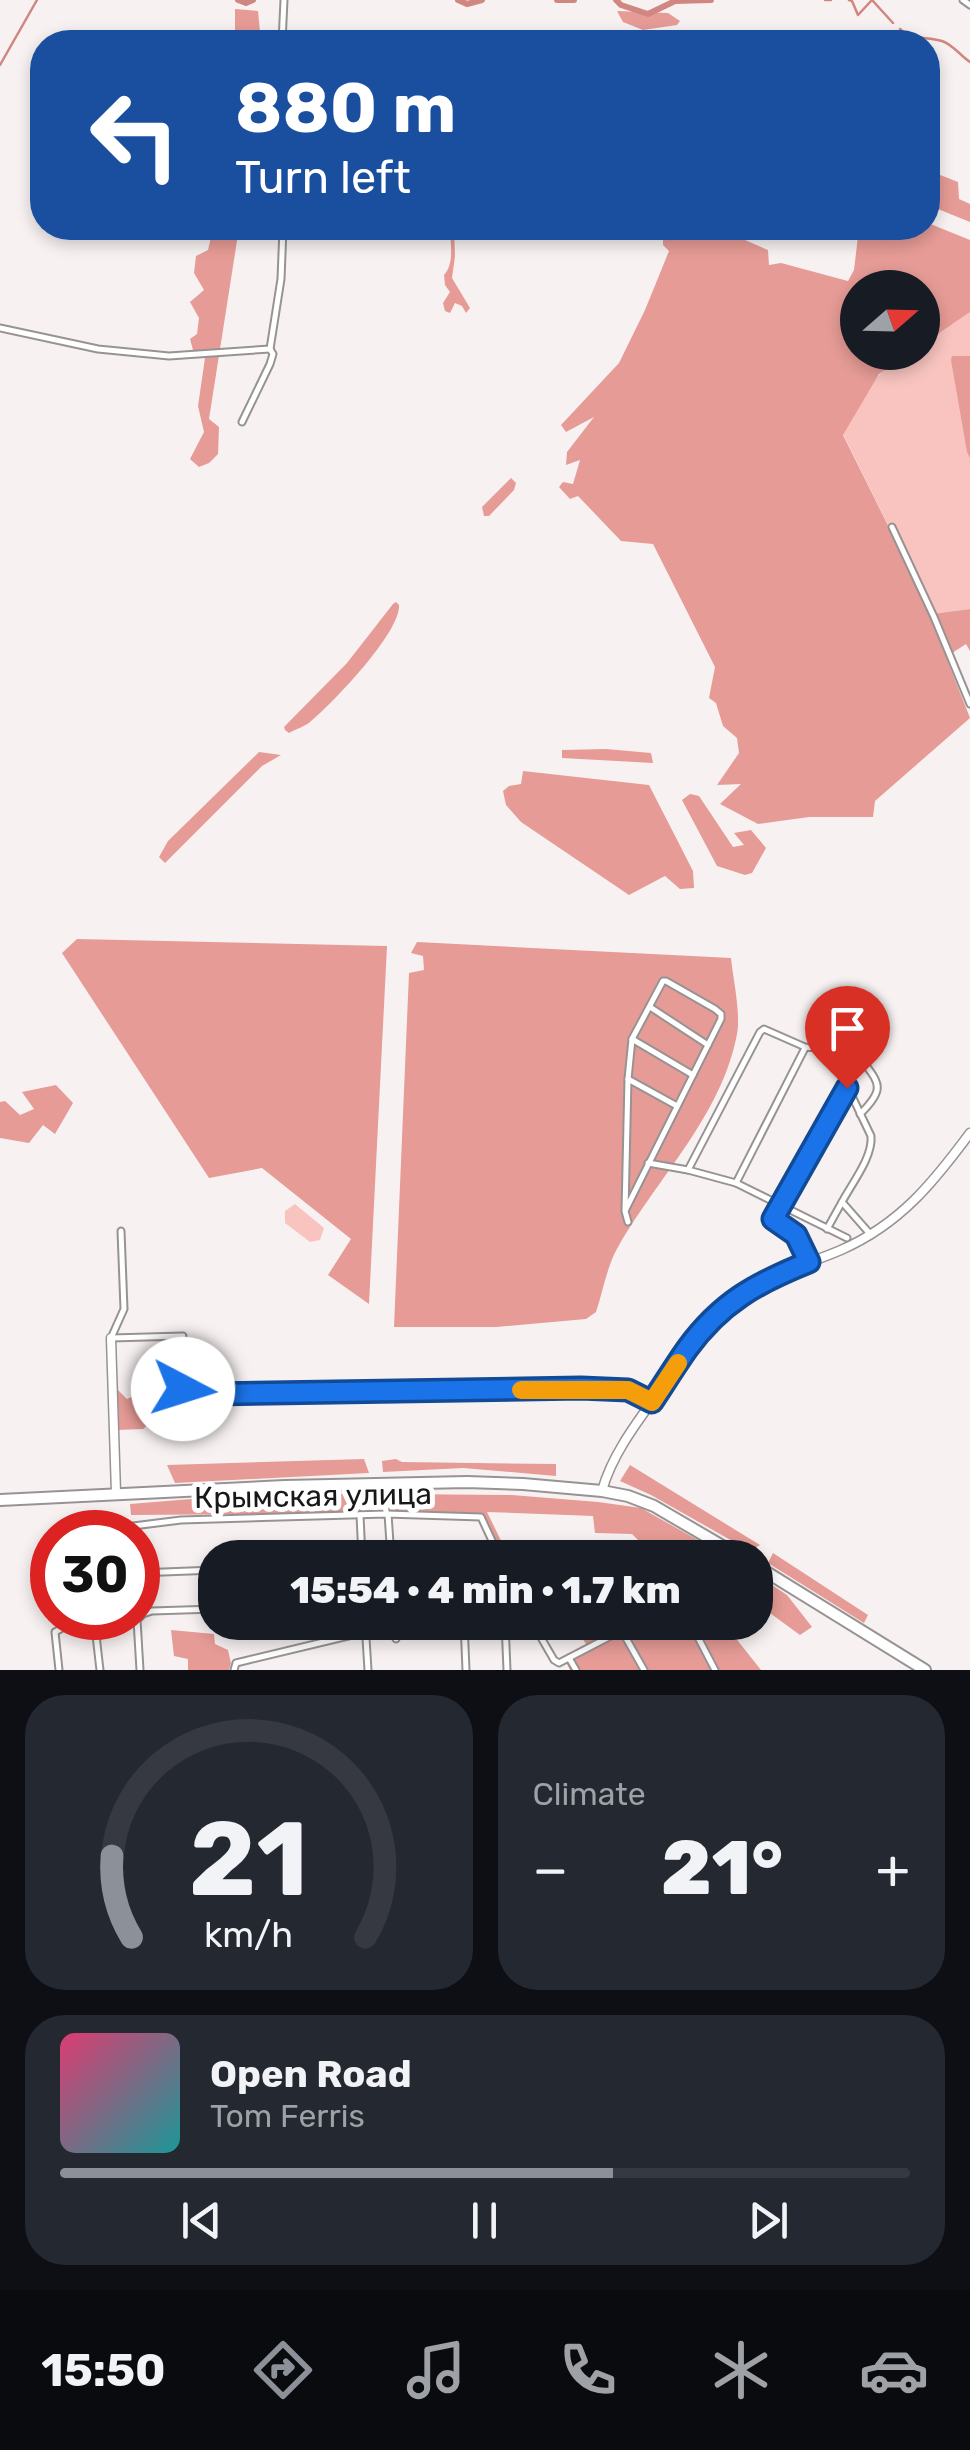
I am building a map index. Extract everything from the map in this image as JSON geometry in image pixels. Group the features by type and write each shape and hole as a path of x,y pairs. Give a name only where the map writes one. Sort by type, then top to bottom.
{"main road":[{"path":"0,1500 467,1482 628,1496 654,1506 712,1540"},
{"path":"773,1576 925,1670"}],"street":[{"path":"283,30 284,0"},
{"path":"963,0 970,5"},
{"path":"242,422 273,354 270,348 282,279 282,240"},
{"path":"0,328 98,349 169,356 270,348"},
{"path":"892,527 970,704"},
{"path":"626,1212 721,1019 721,1014 666,981 632,1040 628,1078 626,1212 628,1222"},
{"path":"650,1007 708,1045"},
{"path":"688,1170 760,1032 764,1030 805,1047 876,1053"},
{"path":"632,1040 693,1075"},
{"path":"736,1183 805,1047"},
{"path":"828,1229 872,1144 829,1048"},
{"path":"858,1053 879,1090 877,1098 860,1114"},
{"path":"628,1078 677,1106"},
{"path":"809,1262 796,1235 773,1219 847,1088"},
{"path":"602,1491 607,1474 652,1402 706,1326 737,1298 764,1281 845,1248 896,1218 920,1198 970,1132"},
{"path":"648,1163 736,1183 847,1238"},
{"path":"842,1202 871,1234"},
{"path":"116,1493 111,1338 124,1309 122,1231"},
{"path":"111,1338 183,1336 184,1393 628,1390 652,1402"},
{"path":"385,1484 389,1540"},
{"name":"Крымская улица","path":"160,1523 387,1514 481,1518 492,1540"},
{"path":"360,1515 361,1540"},
{"path":"160,1572 198,1571"},
{"path":"140,1670 137,1620 152,1611 198,1610"},
{"path":"56,1640 59,1670"},
{"path":"97,1640 100,1670"},
{"path":"234,1670 236,1663 332,1640"},
{"path":"366,1640 368,1670"},
{"path":"465,1640 466,1670"},
{"path":"506,1640 507,1670"},
{"path":"542,1640 559,1663 604,1640"},
{"path":"627,1640 644,1670"},
{"path":"699,1640 715,1670"},
{"path":"569,1658 576,1670"}],"shaded area":[{"path":"235,9 258,11 260,30 235,30"},
{"path":"617,11 668,13 680,21 677,25 643,30 623,22"},
{"path":"940,175 958,182 959,199 970,204 970,222 940,210"},
{"path":"940,228 970,240 970,312 940,332 940,270 854,270 858,240 940,240"},
{"path":"210,240 237,240 209,419 219,427 218,454 199,467 190,459 204,432 198,406 206,351 193,350 190,339 197,334 199,318 190,302 204,290 194,273 196,256 208,250"},
{"path":"450,240 454,240 452,278 470,308 466,313 455,303 450,313 445,311 443,303 450,292 444,275 451,259"},
{"path":"663,240 745,240 768,250 769,265 781,263 840,279 840,370 885,370 843,435 932,614 970,609 970,651 966,644 946,657 970,718 875,801 873,817 809,817 758,824 720,804 741,784 717,785 739,753 737,738 723,726 716,703 709,698 715,667 653,544 621,541 578,496 570,499 559,487 563,482 573,484 580,460 566,465 567,452 594,417 566,432 561,425 619,363 669,251"},
{"path":"970,311 970,609 932,614 843,434 884,370 940,370 940,332"},
{"path":"952,356 970,356 970,458 967,452"},
{"path":"511,478 516,483 514,490 489,516 484,516 482,507"},
{"path":"396,602 397,617 364,667 310,722 289,733 285,730 347,663"},
{"path":"562,750 651,753 653,763 562,758"},
{"path":"259,752 281,755 262,766 165,863 159,857 168,841"},
{"path":"523,771 649,785 693,871 694,888 680,889 665,876 629,895 521,822 506,805 503,791 521,784"},
{"path":"690,794 699,796 733,847 744,845 734,833 751,830 766,848 752,873 745,875 717,866 682,800"},
{"path":"77,939 387,946 369,1304 328,1275 351,1239 262,1168 209,1178 62,953"},
{"path":"417,942 731,958 738,1026 718,1092 618,1247 596,1312 586,1319 496,1327 394,1327 409,973 424,970 423,956 411,953"},
{"path":"56,1085 73,1103 55,1134 43,1125 29,1143 0,1138 0,1102 5,1101 20,1115 34,1109 22,1092"},
{"path":"295,1204 324,1228 320,1240 310,1242 285,1223 285,1211"},
{"path":"116,1388 127,1399 142,1392 172,1404 143,1429 118,1430"},
{"path":"364,1459 369,1473 175,1483 167,1465"},
{"path":"382,1461 556,1464 556,1476 463,1468 383,1472"},
{"path":"630,1465 752,1540 731,1540 620,1481"},
{"path":"266,1493 512,1495 641,1508 698,1540 638,1540 632,1534 595,1533 593,1516 487,1512 501,1540 493,1540 480,1514 391,1510 390,1501 367,1502 364,1513 160,1515 160,1510 131,1510 130,1504"},
{"path":"773,1553 868,1615 864,1623 773,1566"},
{"path":"773,1586 787,1595 812,1627 800,1635 773,1615"},
{"path":"171,1630 198,1633 198,1640 215,1640 228,1650 231,1663 229,1670 188,1670 188,1659 174,1656"},
{"path":"583,1640 737,1640 761,1670 570,1670 566,1662 589,1649"}],"waterway":[{"path":"0,65 37,0"},
{"path":"238,0 253,0"},
{"path":"458,0 467,4 482,0"},
{"path":"557,0 574,0"},
{"path":"616,0 648,14 675,1 711,0"},
{"path":"825,0 831,0"},
{"path":"849,0 858,15 872,0 893,23"},
{"path":"940,41 970,62"}],"slow traffic":[{"path":"521,1390 628,1390 652,1402 678,1363"}],"route":[{"path":"183,1389 184,1393 212,1394 581,1388 628,1390 652,1402 688,1348 737,1298 764,1281 809,1262 796,1235 773,1219 847,1088"}]}
